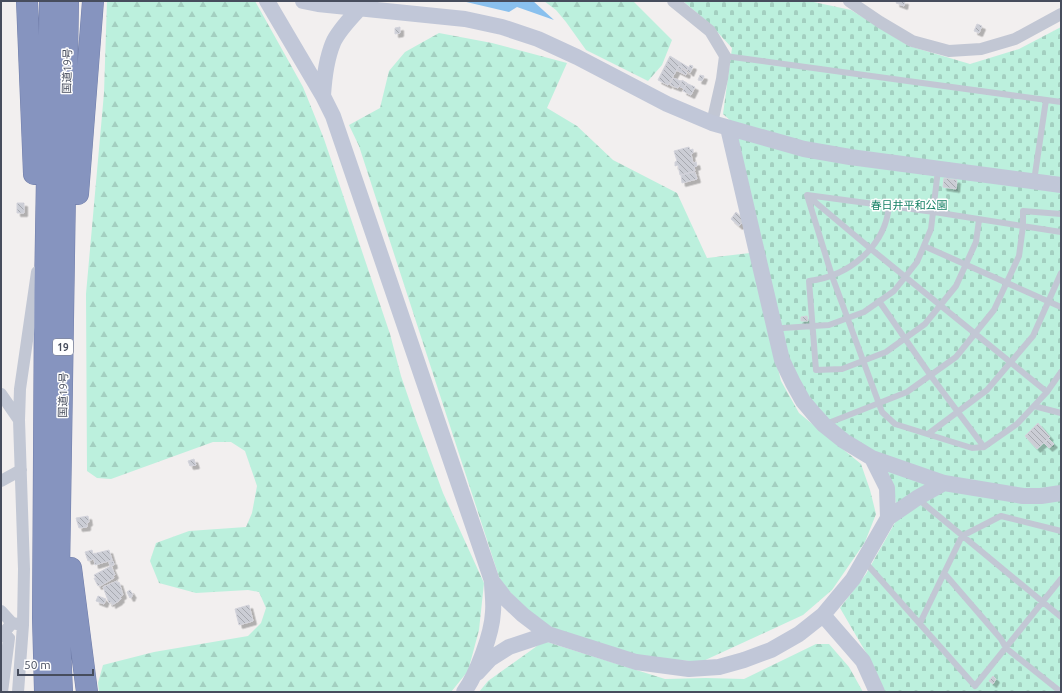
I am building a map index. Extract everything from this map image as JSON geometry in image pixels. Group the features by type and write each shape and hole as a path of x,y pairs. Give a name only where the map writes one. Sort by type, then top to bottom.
{"highway":[{"path":"26,1 37,268 55,290 72,274 93,1"},
{"name":"国道19号","path":"50,1 61,516 60,645 62,692"},
{"name":"国道19号","path":"45,692 43,618 55,290 68,1"},
{"path":"61,516 68,535 71,571 87,692"}],"street":[{"path":"267,1 323,96 333,116 492,581 493,612 490,633 474,676 464,692"},
{"path":"303,1 318,4 465,19 502,27 538,39 577,57 667,104 712,123 804,149 850,157 1061,184"},
{"path":"673,1 696,18 710,31 725,56 722,79 712,123"},
{"path":"849,1 912,41 949,51 980,48 1015,39 1061,14"},
{"path":"323,96 324,76 333,43 360,8"},
{"path":"728,128 782,360 803,401 824,425 844,441 872,458 944,483 1023,496 1041,496 1061,493"},
{"path":"18,692 17,624 24,569 19,420 20,389 37,268"},
{"path":"1,394 19,420"},
{"path":"872,458 887,488 888,518"},
{"path":"1,481 21,470"},
{"path":"492,581 505,598 523,615 548,634 636,662 689,669 719,667 771,650 799,634 823,615 853,579 888,518 917,498 944,483"},
{"path":"1,611 17,624"},
{"path":"823,615 863,661 877,692"},
{"path":"2,692 8,638 2,634 17,624"},
{"path":"474,676 490,660 509,647 548,634"}],"lane":[{"path":"725,56 1061,102"},
{"path":"1034,181 1046,100"},
{"path":"783,328 829,325 864,312 894,292 917,262 924,246 934,212 938,168"},
{"path":"807,195 934,212 1061,232"},
{"path":"807,195 870,249 940,304 1047,392"},
{"path":"807,195 832,276 882,412 895,424 972,448 984,447 1017,424 1047,392 1061,372"},
{"path":"889,206 888,216 878,239 861,259 843,272 809,282 816,370 842,369 886,352 925,324 956,286 976,242 978,220"},
{"path":"824,425 907,392 956,357 994,310 1019,256 1024,211 1061,214"},
{"path":"924,246 1061,307"},
{"path":"928,434 987,390 1033,336 1061,272"},
{"path":"879,302 957,412 984,447"},
{"path":"1034,406 1061,413"},
{"path":"917,498 1061,617"},
{"path":"920,623 962,536 1001,516 1061,530"},
{"path":"864,561 975,686 1061,579"},
{"path":"944,574 1002,639 1006,648 1060,690"}],"green space":[{"path":"107,1 255,1 303,87 324,139 390,334 401,376 416,420 443,493 484,583 479,630 468,671 451,692 99,692 98,683 103,665 154,652 248,636 261,623 266,608 259,592 248,590 196,593 159,583 150,561 156,543 189,531 246,527 252,513 257,486 245,451 231,442 213,442 111,479 97,478 87,471 86,294 104,93"},
{"path":"544,1 633,1 672,40 662,65 648,81 586,50 556,10"},
{"name":"春日井平和公園","path":"683,1 809,1 851,10 909,46 970,64 1019,49 1061,27 1061,692 884,692 868,656 840,608 866,574 897,519 894,485 851,438 825,418 807,397 790,363 732,122 723,114 732,48 710,24"},
{"path":"439,33 492,43 567,63 547,108 577,126 613,160 677,193 707,258 750,253 781,381 799,413 861,464 876,514 865,542 832,590 803,615 701,662 634,656 547,627 521,605 500,580 359,146 349,125 380,108 389,71 405,52"},
{"path":"544,641 665,679 744,679 816,644 829,644 849,667 863,692 479,692 488,681"}],"water":[{"path":"462,1 533,1 554,20 517,7 509,12"}],"building":[{"path":"897,1 905,1 904,6 896,3"},
{"path":"977,24 982,26 979,33 974,31"},
{"path":"400,27 400,33 395,34 395,28"},
{"path":"670,56 688,67 687,70 679,66 668,85 658,80"},
{"path":"690,65 693,66 690,73 687,70"},
{"path":"679,66 687,72 686,75 676,70"},
{"path":"700,75 704,76 702,81 698,80"},
{"path":"673,78 681,81 678,88 670,85"},
{"path":"682,80 687,83 684,89 679,86"},
{"path":"686,83 695,87 691,95 683,91"},
{"path":"689,147 690,150 693,149 693,153 691,154 693,163 696,162 697,166 694,167 695,171 680,175 678,165 675,166 675,162 677,161 674,151"},
{"path":"695,172 697,179 682,183 681,175"},
{"path":"944,178 957,180 956,189 943,187"},
{"path":"17,203 24,203 24,213 17,213"},
{"path":"736,212 745,220 739,226 731,219"},
{"path":"807,316 808,321 801,321 801,317"},
{"path":"1038,423 1050,437 1037,449 1025,436"},
{"path":"1049,439 1054,444 1049,448 1044,443"},
{"path":"194,459 196,465 190,466 188,461"},
{"path":"88,516 89,522 87,523 87,527 79,528 76,518"},
{"path":"92,550 93,554 109,550 112,560 95,565 94,559 88,561 85,552"},
{"path":"113,561 114,565 110,566 109,562"},
{"path":"111,566 115,575 113,576 114,578 98,586 94,575"},
{"path":"117,581 117,583 119,582 123,595 120,597 121,599 119,601 112,605 112,602 109,603 103,587"},
{"path":"130,590 133,595 131,595 132,597 130,598 127,592"},
{"path":"98,596 106,599 104,604 96,601"},
{"path":"249,605 253,621 239,625 235,609"},
{"path":"993,676 996,679 993,684 989,681"}]}
